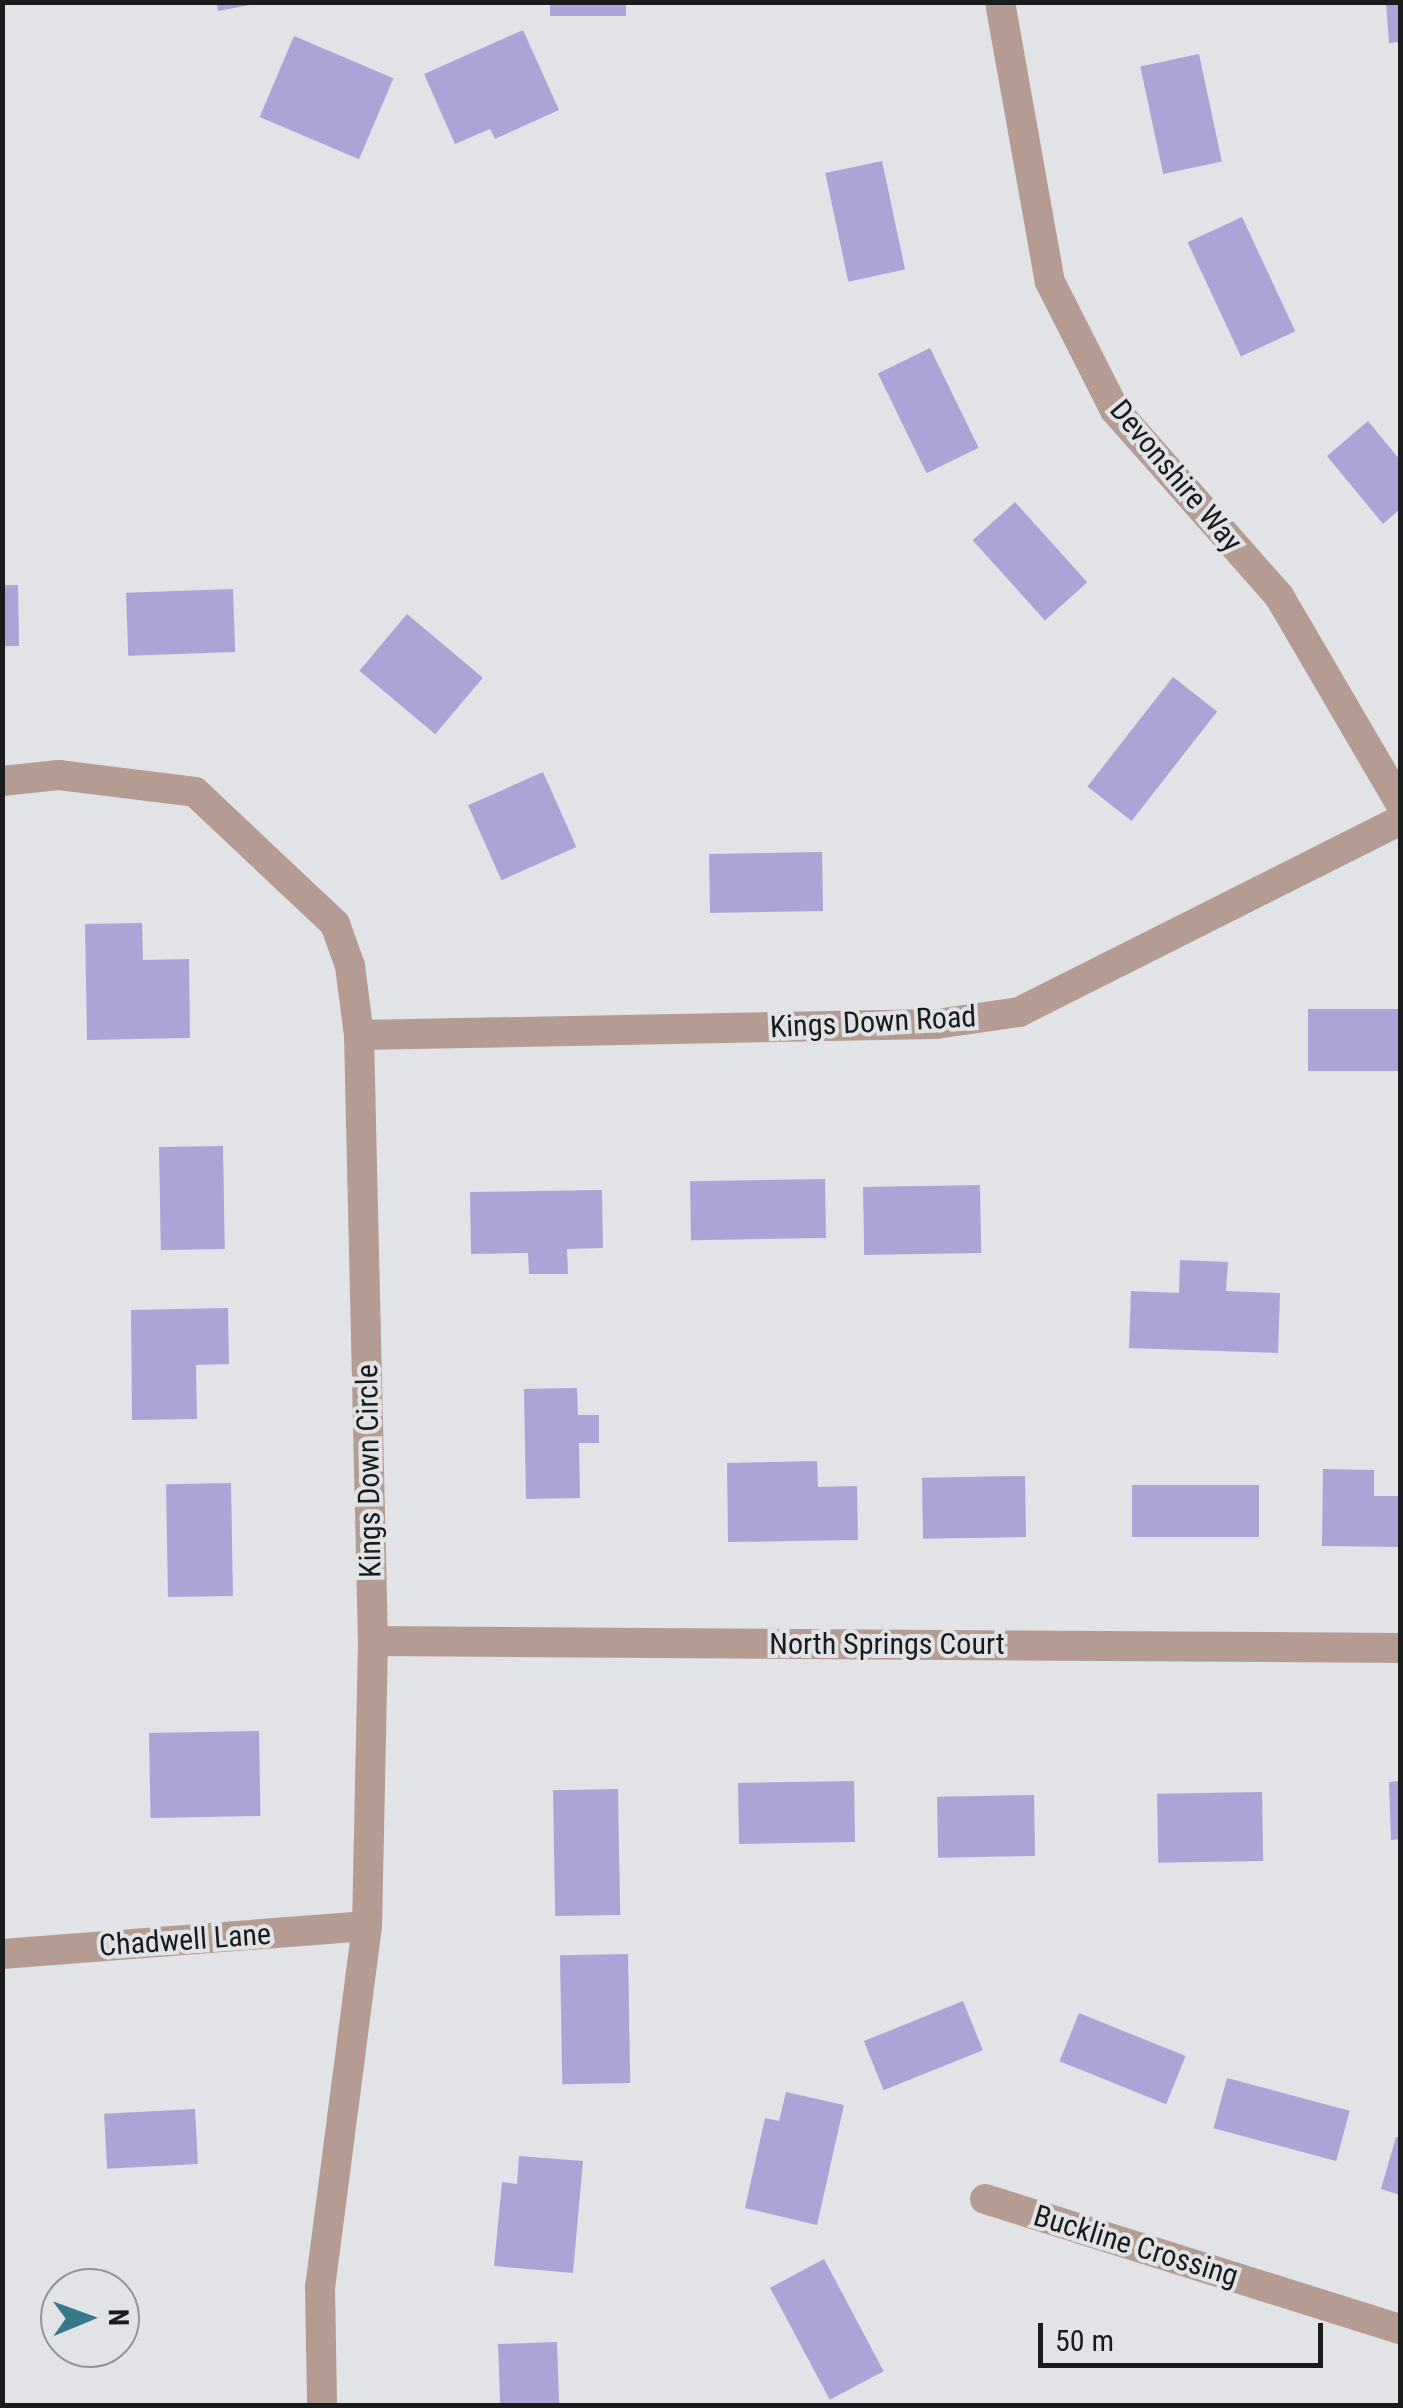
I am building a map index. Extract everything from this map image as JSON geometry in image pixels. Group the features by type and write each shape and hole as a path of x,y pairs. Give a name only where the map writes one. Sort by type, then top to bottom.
{"street":[{"name":"Devonshire Way","path":"1000,2 1058,298 1115,410 1279,596 1400,803"},
{"name":"Kings Down Circle","path":"2,781 59,774 195,792 335,924 350,966 359,1036 373,1640 366,1926 320,2286 322,2406"},
{"name":"Kings Down Road","path":"359,1036 936,1024 1020,1012 1400,820"},
{"name":"North Springs Court","path":"373,1640 1400,1648"},
{"name":"Chadwell Lane","path":"2,1954 366,1926"},
{"name":"Buckline Crossing","path":"985,2199 1400,2328"}],"building":[{"path":"217,2 255,2 255,4 218,11"},
{"path":"550,2 626,2 626,16 550,16"},
{"path":"1386,2 1400,2 1400,42 1389,43"},
{"path":"523,30 559,110 495,139 490,129 455,144 424,74"},
{"path":"294,36 393,78 359,159 260,117"},
{"path":"1199,54 1222,162 1163,174 1140,66"},
{"path":"882,161 905,270 848,282 825,173"},
{"path":"1242,217 1295,331 1241,357 1188,242"},
{"path":"930,348 979,448 927,473 878,373"},
{"path":"1368,421 1400,460 1400,509 1383,524 1327,456"},
{"path":"1015,502 1087,582 1045,620 973,540"},
{"path":"2,585 18,585 19,646 3,646"},
{"path":"233,589 235,652 128,656 126,593"},
{"path":"407,614 483,678 435,734 359,671"},
{"path":"1173,677 1217,711 1132,821 1087,787"},
{"path":"543,772 576,847 501,880 468,805"},
{"path":"822,852 823,911 710,913 709,854"},
{"path":"142,923 143,960 189,959 190,1038 87,1040 85,924"},
{"path":"1308,1009 1400,1009 1400,1071 1308,1071"},
{"path":"223,1146 225,1249 161,1250 159,1147"},
{"path":"825,1179 826,1238 691,1240 690,1181"},
{"path":"980,1185 981,1253 864,1255 863,1187"},
{"path":"602,1190 603,1248 567,1249 568,1274 529,1274 528,1253 471,1254 470,1192"},
{"path":"1180,1260 1228,1262 1226,1291 1280,1293 1278,1353 1129,1348 1131,1291 1179,1293"},
{"path":"228,1308 229,1364 196,1365 197,1419 132,1420 131,1310"},
{"path":"577,1388 578,1415 599,1415 599,1443 579,1443 580,1498 526,1499 524,1389"},
{"path":"817,1461 818,1487 857,1486 858,1540 728,1542 727,1463"},
{"path":"1323,1469 1374,1470 1374,1496 1400,1496 1400,1547 1322,1546"},
{"path":"1025,1476 1026,1537 923,1539 922,1478"},
{"path":"231,1483 233,1596 168,1597 166,1484"},
{"path":"1132,1485 1259,1485 1259,1537 1132,1537"},
{"path":"259,1731 260,1816 151,1818 149,1733"},
{"path":"854,1781 855,1842 739,1844 738,1783"},
{"path":"1400,1781 1400,1839 1391,1840 1389,1782"},
{"path":"618,1789 620,1915 555,1916 553,1790"},
{"path":"1262,1792 1263,1861 1158,1863 1157,1794"},
{"path":"1034,1795 1035,1856 938,1858 937,1797"},
{"path":"628,1954 630,2083 562,2084 560,1955"},
{"path":"963,2001 983,2050 884,2090 864,2041"},
{"path":"1079,2013 1186,2056 1166,2104 1060,2061"},
{"path":"1227,2078 1350,2111 1336,2161 1214,2128"},
{"path":"786,2092 844,2105 817,2225 745,2208 765,2118 779,2121"},
{"path":"195,2109 198,2164 107,2169 104,2114"},
{"path":"1396,2137 1400,2138 1400,2195 1381,2189"},
{"path":"519,2156 583,2161 573,2273 494,2266 502,2182 517,2184"},
{"path":"824,2259 884,2371 830,2400 770,2288"},
{"path":"557,2342 559,2406 500,2406 498,2344"}]}
